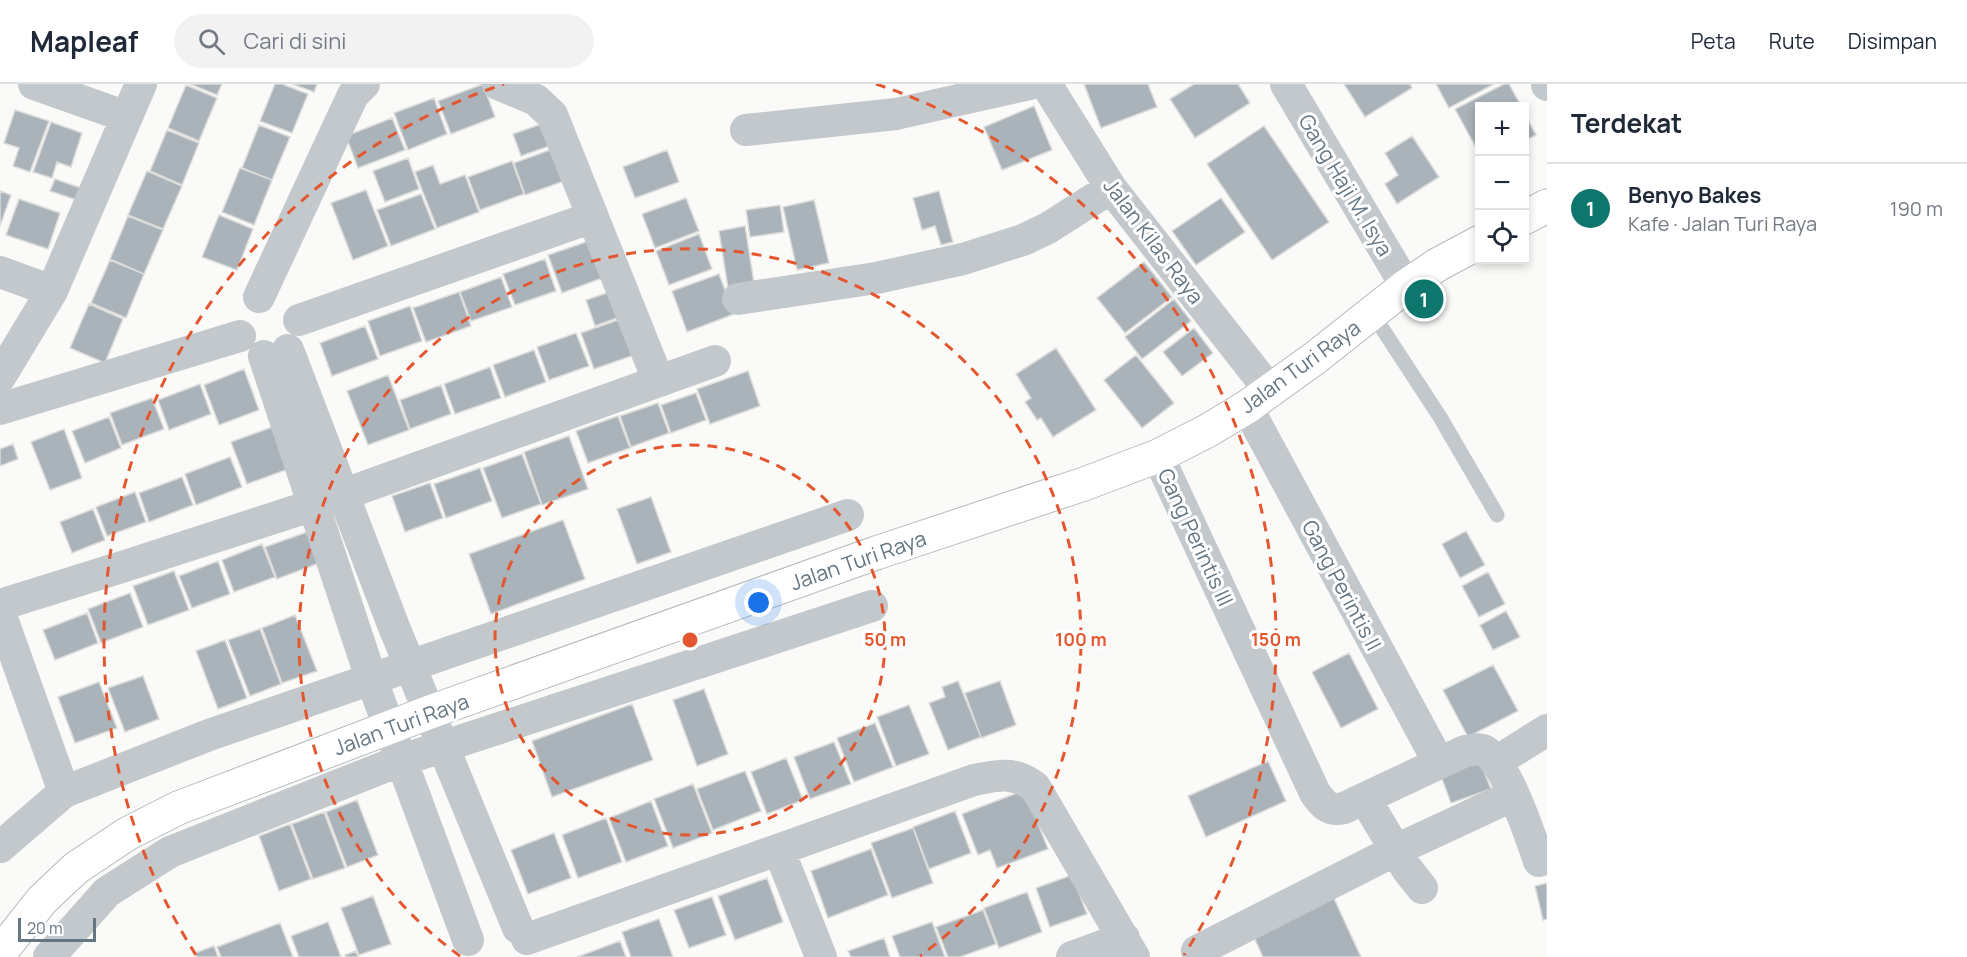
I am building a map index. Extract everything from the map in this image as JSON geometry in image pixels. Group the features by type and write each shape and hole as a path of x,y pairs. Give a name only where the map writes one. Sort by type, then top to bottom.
{"street":[{"path":"34,84 127,117"},
{"path":"0,377 52,291 141,84"},
{"path":"260,297 353,96 364,84"},
{"path":"498,84 536,100 552,114 658,380"},
{"path":"746,130 896,114 1030,84"},
{"name":"Jalan Kilas Raya","path":"1046,84 1111,188 1258,399"},
{"name":"Gang Haji M. Isya","path":"1286,84 1406,286"},
{"path":"738,299 876,278 973,256 1023,240 1048,228 1111,188"},
{"path":"1529,215 1547,206"},
{"path":"299,320 593,217"},
{"name":"Jalan Turi Raya","path":"0,953 42,900 76,868 127,834 178,808 430,712 876,553 1084,484 1158,456 1207,431 1258,399 1406,286 1437,265 1475,244"},
{"path":"0,272 52,291"},
{"path":"260,297 280,298 295,311 299,320 298,336 276,353 254,353 240,336 240,317 251,302 260,297"},
{"path":"0,409 240,336"},
{"path":"276,353 344,494 394,627 525,941"},
{"path":"276,353 314,505 371,678 402,760 467,949"},
{"path":"0,604 314,505 716,361"},
{"name":"Gang Perintis II","path":"1258,399 1439,764"},
{"name":"Gang Perintis III","path":"1158,456 1315,793 1323,804 1333,810 1365,799"},
{"path":"0,848 64,792 209,735 848,515"},
{"path":"49,957 107,892 170,852 402,760 872,606"},
{"path":"0,613 10,676 64,792"},
{"path":"1496,762 1547,730"},
{"path":"1422,888 1407,869 1365,799 1465,751 1484,750 1496,762 1528,805 1539,861"},
{"path":"525,941 974,780 997,775 1014,776 1026,780 1035,787 1129,948 1072,957"},
{"path":"1197,951 1396,850 1528,805"},
{"path":"779,850 821,957"},
{"path":"467,949 474,930 484,923 496,920 508,922 525,941"}],"lane":[{"path":"1372,313 1440,417 1497,515"}],"building":[{"path":"190,84 222,84 217,95"},
{"path":"275,84 282,84 308,94 292,133 260,121"},
{"path":"292,84 317,84 314,92"},
{"path":"483,84 495,117 451,134 438,101"},
{"path":"1084,84 1148,84 1157,107 1101,128"},
{"path":"1194,84 1238,84 1250,103 1195,138 1170,99"},
{"path":"1344,84 1410,84 1412,88 1365,117"},
{"path":"1436,84 1494,84 1449,108"},
{"path":"1504,84 1509,84 1519,102 1475,102 1475,146 1455,109"},
{"path":"186,85 217,98 199,141 168,128"},
{"path":"434,98 447,134 408,150 394,113"},
{"path":"1034,106 1052,150 1002,170 984,127"},
{"path":"15,110 49,121 30,172 13,166 19,148 4,143"},
{"path":"392,118 405,150 358,168 346,136"},
{"path":"51,122 82,133 71,167 57,162 52,178 33,172"},
{"path":"547,122 555,144 521,156 513,134"},
{"path":"1529,122 1536,135 1529,138"},
{"path":"259,125 290,137 272,180 242,168"},
{"path":"1264,126 1329,222 1272,260 1207,164"},
{"path":"167,130 199,143 182,185 150,171"},
{"path":"1412,136 1439,177 1397,204 1385,184 1398,175 1385,153"},
{"path":"558,147 570,179 525,195 514,163"},
{"path":"667,150 679,182 635,198 623,167"},
{"path":"408,158 419,189 385,202 373,171"},
{"path":"512,161 524,194 480,210 468,177"},
{"path":"433,165 440,184 465,175 479,212 437,228 415,172"},
{"path":"240,168 272,180 254,225 222,212"},
{"path":"147,171 182,186 163,229 128,215"},
{"path":"55,179 81,188 77,200 50,191"},
{"path":"366,190 388,246 353,260 331,203"},
{"path":"0,191 11,195 0,226"},
{"path":"939,191 953,242 941,245 935,226 922,230 913,198"},
{"path":"421,194 435,229 391,246 377,210"},
{"path":"686,198 699,231 655,248 642,214"},
{"path":"1221,198 1245,232 1196,265 1172,231"},
{"path":"19,199 60,213 48,249 6,235"},
{"path":"814,200 829,263 797,270 783,207"},
{"path":"780,205 784,232 750,237 746,210"},
{"path":"219,215 253,229 237,270 202,257"},
{"path":"128,216 163,230 144,274 110,259"},
{"path":"745,226 754,283 728,288 719,231"},
{"path":"699,234 712,269 669,285 656,251"},
{"path":"592,240 605,277 562,293 548,255"},
{"path":"545,259 556,291 515,305 503,274"},
{"path":"110,260 144,274 126,318 91,303"},
{"path":"1144,262 1172,297 1125,333 1097,298"},
{"path":"719,274 734,314 687,332 672,291"},
{"path":"501,277 512,307 471,321 460,292"},
{"path":"616,290 625,315 595,326 586,300"},
{"path":"459,292 471,326 426,342 413,308"},
{"path":"1174,299 1191,321 1142,359 1125,337"},
{"path":"89,304 123,319 105,363 70,348"},
{"path":"410,306 422,341 380,356 368,321"},
{"path":"626,317 640,353 594,369 581,333"},
{"path":"365,326 378,359 332,376 320,343"},
{"path":"1194,328 1213,353 1182,376 1163,352"},
{"path":"576,333 589,366 549,380 537,347"},
{"path":"1056,348 1096,410 1053,437 1041,418 1037,420 1025,402 1031,398 1016,374"},
{"path":"534,350 546,382 505,397 493,365"},
{"path":"1136,355 1174,403 1142,428 1104,380"},
{"path":"490,367 501,398 455,414 444,384"},
{"path":"244,369 259,410 219,425 204,385"},
{"path":"748,371 760,406 710,424 697,389"},
{"path":"388,375 409,430 368,445 347,391"},
{"path":"200,384 211,414 169,430 158,400"},
{"path":"441,385 451,414 410,429 400,400"},
{"path":"696,393 706,420 671,433 661,405"},
{"path":"152,398 164,429 122,445 110,413"},
{"path":"658,403 669,433 631,447 620,416"},
{"path":"618,416 630,448 588,463 576,431"},
{"path":"109,417 121,448 85,463 72,431"},
{"path":"275,426 291,468 247,484 231,442"},
{"path":"64,429 82,478 50,490 31,442"},
{"path":"569,436 588,489 542,505 524,452"},
{"path":"13,444 18,459 0,466 0,449"},
{"path":"522,454 541,504 502,518 483,468"},
{"path":"230,457 242,487 196,505 185,474"},
{"path":"480,468 492,501 446,518 434,484"},
{"path":"182,477 193,505 149,522 139,493"},
{"path":"430,483 443,518 405,532 392,496"},
{"path":"135,492 146,522 107,536 96,507"},
{"path":"651,497 671,552 637,564 617,509"},
{"path":"93,509 105,540 72,553 60,522"},
{"path":"563,520 585,579 491,614 469,554"},
{"path":"310,531 322,562 277,579 265,547"},
{"path":"1466,531 1485,565 1460,578 1442,544"},
{"path":"262,544 275,577 234,592 222,560"},
{"path":"218,561 230,594 192,608 179,576"},
{"path":"174,571 189,610 148,625 133,586"},
{"path":"1488,572 1505,604 1479,617 1462,586"},
{"path":"130,593 143,627 101,643 88,609"},
{"path":"1506,611 1520,637 1493,650 1480,625"},
{"path":"87,613 98,643 55,660 43,630"},
{"path":"295,615 317,671 282,683 262,628"},
{"path":"260,629 281,684 250,696 228,640"},
{"path":"225,640 247,698 218,709 196,651"},
{"path":"1349,653 1378,709 1341,728 1312,672"},
{"path":"1493,665 1518,711 1468,737 1443,690"},
{"path":"143,676 159,719 125,732 108,688"},
{"path":"958,681 981,737 948,750 929,703 945,697 942,687"},
{"path":"1000,681 1016,725 981,738 965,693"},
{"path":"99,682 117,728 75,743 58,697"},
{"path":"704,689 728,754 697,766 673,700"},
{"path":"632,704 653,760 552,797 532,741"},
{"path":"909,705 929,754 896,766 877,717"},
{"path":"875,723 893,767 854,782 837,738"},
{"path":"834,742 851,784 810,799 794,757"},
{"path":"786,758 803,800 767,814 751,772"},
{"path":"1268,761 1286,801 1206,837 1188,796"},
{"path":"1480,761 1491,789 1451,803 1441,776"},
{"path":"745,771 761,811 713,830 697,789"},
{"path":"693,784 712,833 673,848 654,799"},
{"path":"1025,790 1048,849 997,868 990,850 978,855 962,814"},
{"path":"357,800 378,855 347,867 326,812"},
{"path":"651,801 668,846 626,862 609,818"},
{"path":"955,811 971,853 929,869 913,827"},
{"path":"324,812 345,868 313,879 292,824"},
{"path":"606,818 622,862 578,878 562,835"},
{"path":"290,824 311,879 279,891 259,836"},
{"path":"913,828 933,883 892,898 871,843"},
{"path":"554,833 571,878 528,894 511,850"},
{"path":"871,849 888,895 828,918 811,871"},
{"path":"1072,875 1087,914 1050,927 1036,888"},
{"path":"767,878 783,922 735,940 718,896"},
{"path":"1547,883 1547,919 1543,920 1535,886"},
{"path":"1027,892 1042,932 999,948 984,908"},
{"path":"1332,894 1361,957 1263,957 1251,931"},
{"path":"373,896 391,944 359,955 341,908"},
{"path":"712,897 726,935 689,948 674,910"},
{"path":"983,910 996,944 960,957 948,957 936,927"},
{"path":"659,919 673,957 631,957 622,932"},
{"path":"328,922 341,957 299,957 291,936"},
{"path":"932,922 945,957 900,957 892,936"},
{"path":"280,923 293,957 221,957 217,947"},
{"path":"884,938 890,957 851,957 848,951"},
{"path":"620,941 626,957 577,957"},
{"path":"214,946 218,957 197,957 195,953"},
{"path":"356,951 358,957 346,957 345,955"}],"place":[{"name":"Benyo Bakes","path":"1424,299"}]}
